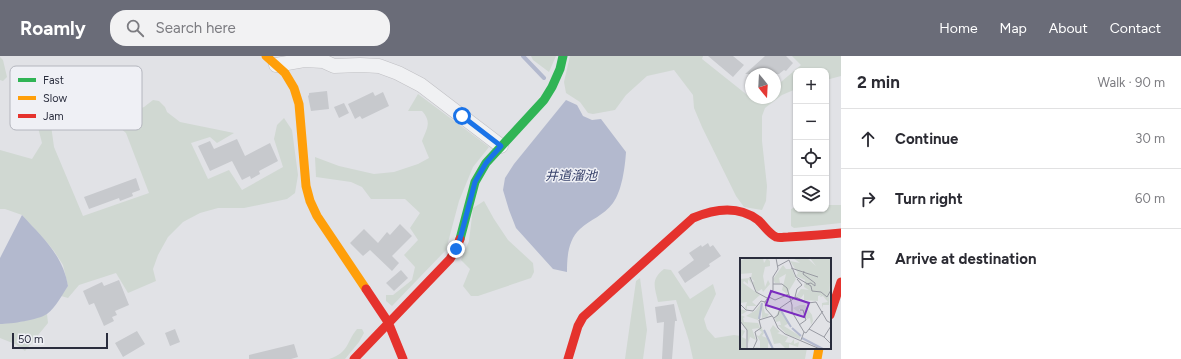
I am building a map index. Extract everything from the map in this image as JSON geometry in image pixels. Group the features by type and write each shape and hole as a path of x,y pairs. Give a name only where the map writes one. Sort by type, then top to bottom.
{"street":[{"path":"354,359 450,259 460,239 475,182 486,163 544,100 560,69 563,56"},
{"path":"271,60 323,61 334,66 379,66 398,72 421,85 501,146"},
{"path":"271,60 285,73 294,88 299,104 306,186 310,201 317,216 388,322 403,359"},
{"path":"568,359 582,317 693,218 703,213 723,209 744,213 756,219 768,231 778,238 841,234"},
{"path":"831,312 841,282"},
{"path":"817,359 819,349"}],"shaded area":[{"path":"531,56 556,56 549,72 533,60"},
{"path":"570,56 703,56 702,59 745,93 745,104 770,104 765,108 762,116 762,141 767,186 766,201 762,210 744,207 736,196 702,127 694,108 693,95 674,70 647,76 626,95 615,110 593,114 588,113 580,102 566,93 564,82"},
{"path":"792,56 841,56 841,76 829,79 829,68 797,68 801,65"},
{"path":"0,57 3,60 7,77 3,81 0,80"},
{"path":"793,72 793,90 781,96 781,82"},
{"path":"418,94 489,147 473,167 459,201 446,250 392,306 386,301 386,295 393,295 412,280 415,267 404,255 418,240 410,228 420,213 405,199 371,199 362,187 351,182 316,177 315,157 339,166 374,174 394,172 418,164 429,158 422,141 428,125 427,118 422,111 408,111"},
{"path":"153,100 159,101 165,107 167,112 180,122 234,133 217,143 210,137 191,143 208,179 229,170 242,190 283,167 274,139 277,125 284,118 292,130 298,175 295,193 287,199 244,208 218,208 200,213 183,222 168,237 158,255 153,269 156,281 128,293 116,273 79,285 68,298 61,296 68,286 63,265 54,251 22,215 5,209 0,209 0,150 32,159 42,143 39,130 52,130 54,147 83,216 149,193 126,133 123,130 142,130 142,108"},
{"path":"484,201 508,240 533,263 534,272 531,278 478,296 471,296 463,286 470,269 461,260 469,241 473,208"},
{"path":"829,205 841,205 841,223 794,228 791,226 791,209 793,208 793,212 829,212"},
{"path":"664,269 671,270 690,299 713,284 716,294 704,319 707,329 715,338 734,335 740,336 740,349 807,349 805,359 693,359 676,300 658,302 655,280"},
{"path":"640,278 647,330 643,359 625,359 636,281"},
{"path":"47,314 48,323 25,351 15,344 0,338 0,324 24,321"},
{"path":"357,329 362,329 364,333 359,342 345,359 329,359 344,350"}],"water":[{"name":"井道溜池","path":"566,100 577,105 583,116 592,120 601,119 626,152 625,165 619,192 613,203 605,211 576,233 569,249 567,272 553,269 516,228 503,190 505,178 514,164"},
{"path":"22,215 51,247 57,256 62,265 68,286 47,314 31,320 0,324 0,258"}],"building":[{"path":"708,56 733,56 744,65 733,77"},
{"path":"765,56 786,56 793,63 786,71 784,70 781,72 781,68 752,68"},
{"path":"327,91 329,109 311,111 308,96 309,93"},
{"path":"373,92 375,96 383,92 389,106 362,119 360,116 355,119 348,104"},
{"path":"344,103 349,113 339,118 334,107"},
{"path":"237,139 245,156 270,143 278,161 259,171 260,174 251,179 250,176 242,180 232,161 210,171 198,146 210,141 214,149"},
{"path":"136,178 140,190 132,193 133,196 120,201 119,198 89,209 84,197"},
{"path":"400,224 412,236 392,256 399,263 392,271 370,250 363,256 350,243 364,229 378,243 387,232 390,235"},
{"path":"708,243 710,247 713,245 721,256 709,264 710,266 685,283 678,272 694,260 689,253 701,245 702,247"},
{"path":"401,270 408,278 394,291 386,283"},
{"path":"119,280 129,305 115,311 117,315 112,317 114,321 104,326 94,303 89,305 83,291 102,282 104,286"},
{"path":"674,304 677,321 675,321 672,359 662,359 664,322 657,323 655,307"},
{"path":"175,329 180,342 170,346 165,333"},
{"path":"137,331 145,344 123,357 115,343"},
{"path":"294,344 298,357 291,359 249,359 249,355"}],"waterway":[{"path":"523,56 544,78"}],"traffic: fast":[{"path":"460,239 475,182 486,163 544,100 560,69 563,56"}],"traffic: slow":[{"path":"266,56 285,73 294,88 299,104 306,186 310,201 317,216 366,289"},
{"path":"817,359 819,349"}],"traffic: jam":[{"path":"568,359 578,326 583,317 693,218 709,212 734,210 750,215 758,220 776,237 841,233"},
{"path":"354,359 450,259 460,239"},
{"path":"831,312 841,282"},
{"path":"366,289 388,322 403,359"}],"route":[{"path":"456,249 472,198 475,182 486,163 501,146 462,116"}]}
